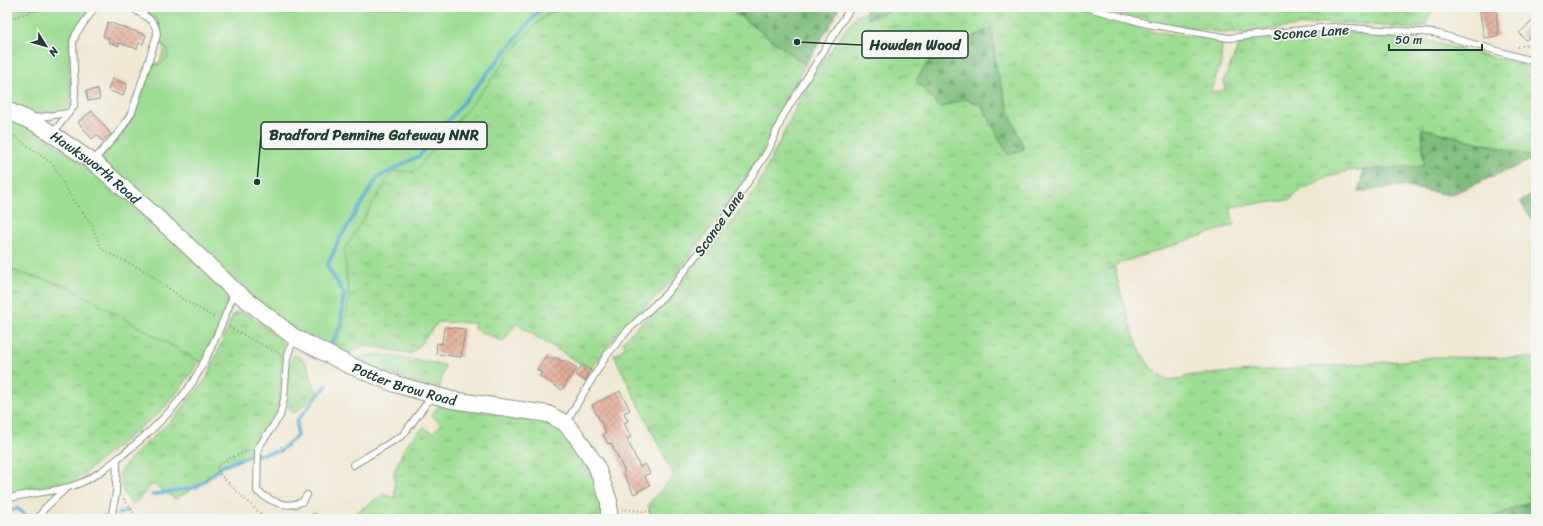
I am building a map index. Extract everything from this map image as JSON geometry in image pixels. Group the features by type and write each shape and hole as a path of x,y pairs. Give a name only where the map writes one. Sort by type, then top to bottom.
{"street":[{"name":"Hawksworth Road","path":"7,110 31,121 92,162 177,235"},
{"name":"Potter Brow Road","path":"177,235 235,291 294,337 349,364 389,381 432,395 452,400 548,414 565,423 596,465 605,489 609,513"}],"lane":[{"path":"51,134 74,106 73,42 76,34 95,7"},
{"path":"92,162 120,131 132,112 157,35 157,27 152,21 130,7"},
{"name":"Sconce Lane","path":"565,423 606,356 628,330 668,292 716,231 768,151 783,116 851,7"},
{"name":"Sconce Lane","path":"1085,7 1148,24 1229,38 1331,27 1435,33 1536,62"},
{"path":"31,121 35,118 68,113"},
{"path":"7,499 26,493 67,487 87,480 117,460 142,439 171,410 197,374 223,323 235,291"},
{"path":"294,337 287,358 284,399 280,416 258,450 257,491 274,503 295,505 302,502 307,495"},
{"path":"353,465 403,435 432,395"},
{"path":"111,519 116,486 117,460"},
{"path":"39,517 48,505 67,487"}],"path":[{"path":"7,20 44,7"},
{"path":"7,134 14,136 53,164 72,199 91,224 100,246 106,252 147,272 184,300 287,358"},
{"path":"281,446 285,452"},
{"path":"258,450 234,456 217,466 220,475 266,519"},
{"path":"116,486 138,519"},
{"path":"609,513 651,512"}],"green space":[{"path":"7,7 91,7 73,32 70,43 69,61 72,91 70,105 64,111 55,114 33,115 7,104"},
{"path":"137,7 563,7 551,12 521,40 487,85 415,172 393,171 344,250 349,299 346,318 333,350 295,330 255,299 141,193 100,160 121,136 135,113 153,64 158,65 167,59 169,51 160,42 161,35 159,24 153,16"},
{"path":"138,7 728,7 805,65 781,110 761,155 729,203 671,282 617,334 591,370 516,324 503,342 474,329 475,323 438,322 412,354 364,345 347,355 336,348 331,348 313,339 101,160 102,155 121,136 144,91 152,63 159,63 165,49 158,40 159,27 156,19"},
{"path":"728,7 839,7 834,19 805,65"},
{"path":"866,7 1076,7 1149,31 1215,39 1222,42 1221,64 1210,92 1225,90 1224,80 1238,47 1250,41 1359,32 1406,36 1412,39 1416,38 1536,68 1536,157 1422,128 1424,166 1347,171 1324,178 1295,194 1290,200 1230,207 1234,225 1120,263 1109,269 1115,268 1126,313 1139,347 1147,362 1156,373 1166,379 1176,379 1193,375 1402,361 1436,357 1536,358 1536,499 1488,519 651,519 648,504 674,476 614,355 625,348 623,341 660,305 716,242 758,186 810,79 856,16 866,12"},
{"path":"866,7 898,7 868,19"},
{"path":"1100,7 1431,7 1432,11 1425,26 1412,29 1353,23 1321,23 1234,34 1234,31 1225,33 1151,22 1145,17 1128,17"},
{"path":"992,27 996,68 1011,117 1024,149 1008,155 982,106 964,99 940,108 916,80 927,63"},
{"path":"7,115 29,126 125,195 223,289 228,300 228,306 204,364 67,286 7,269"},
{"path":"1422,128 1536,158 1450,195 1401,186 1359,192 1363,170 1424,166"},
{"path":"1536,193 1536,221 1534,222 1520,202"},
{"path":"7,269 67,286 200,361 180,389 161,411 71,484 56,483 7,493"},
{"path":"241,312 264,325 283,344 279,405 271,423 249,456 223,466 197,487 175,499 153,484 132,506 122,489 119,473 132,456 177,415 207,378 232,317 234,314"},
{"path":"376,354 445,365 439,391 384,372 359,360 359,358"},
{"path":"294,355 301,358 305,362 315,388 319,393 294,413 289,409 288,373 291,360"},
{"path":"440,405 553,423 573,442 589,465 599,491 603,519 348,519 383,494 395,498 394,472 406,444 424,427 432,433 441,424 431,415"},
{"path":"1536,499 1536,519 1489,519"},
{"path":"314,512 323,519 303,519"}],"building":[{"path":"1479,7 1496,7 1498,36 1484,38"},
{"path":"1536,18 1536,32 1526,40 1519,33"},
{"path":"108,22 146,35 143,44 139,42 137,49 119,43 119,46 108,42 109,39 103,36"},
{"path":"112,79 127,84 123,96 108,90"},
{"path":"98,89 100,99 88,101 86,91"},
{"path":"92,111 111,134 102,141 97,135 92,139 78,122"},
{"path":"444,327 465,329 461,357 436,354 437,343 442,344"},
{"path":"546,356 553,360 555,357 563,362 564,360 577,368 562,390 539,376 542,373 537,370"},
{"path":"582,365 591,370 585,381 576,375"},
{"path":"620,391 630,410 624,413 628,421 624,423 631,437 627,439 640,467 645,464 650,473 644,476 650,485 634,494 623,473 625,472 611,443 608,444 603,434 606,432 592,405"}],"waterway":[{"path":"331,344 341,324 344,293 327,266 339,240 377,178 419,156 542,7"},
{"path":"152,495 197,487 223,466 249,456 280,451 297,436 297,421 327,385"},
{"path":"7,513 17,508 30,519"},
{"path":"118,514 128,511"},
{"path":"96,519 105,517"}],"place":[{"name":"Howden Wood","path":"797,42"},
{"name":"Bradford Pennine Gateway NNR","path":"257,182"}]}
